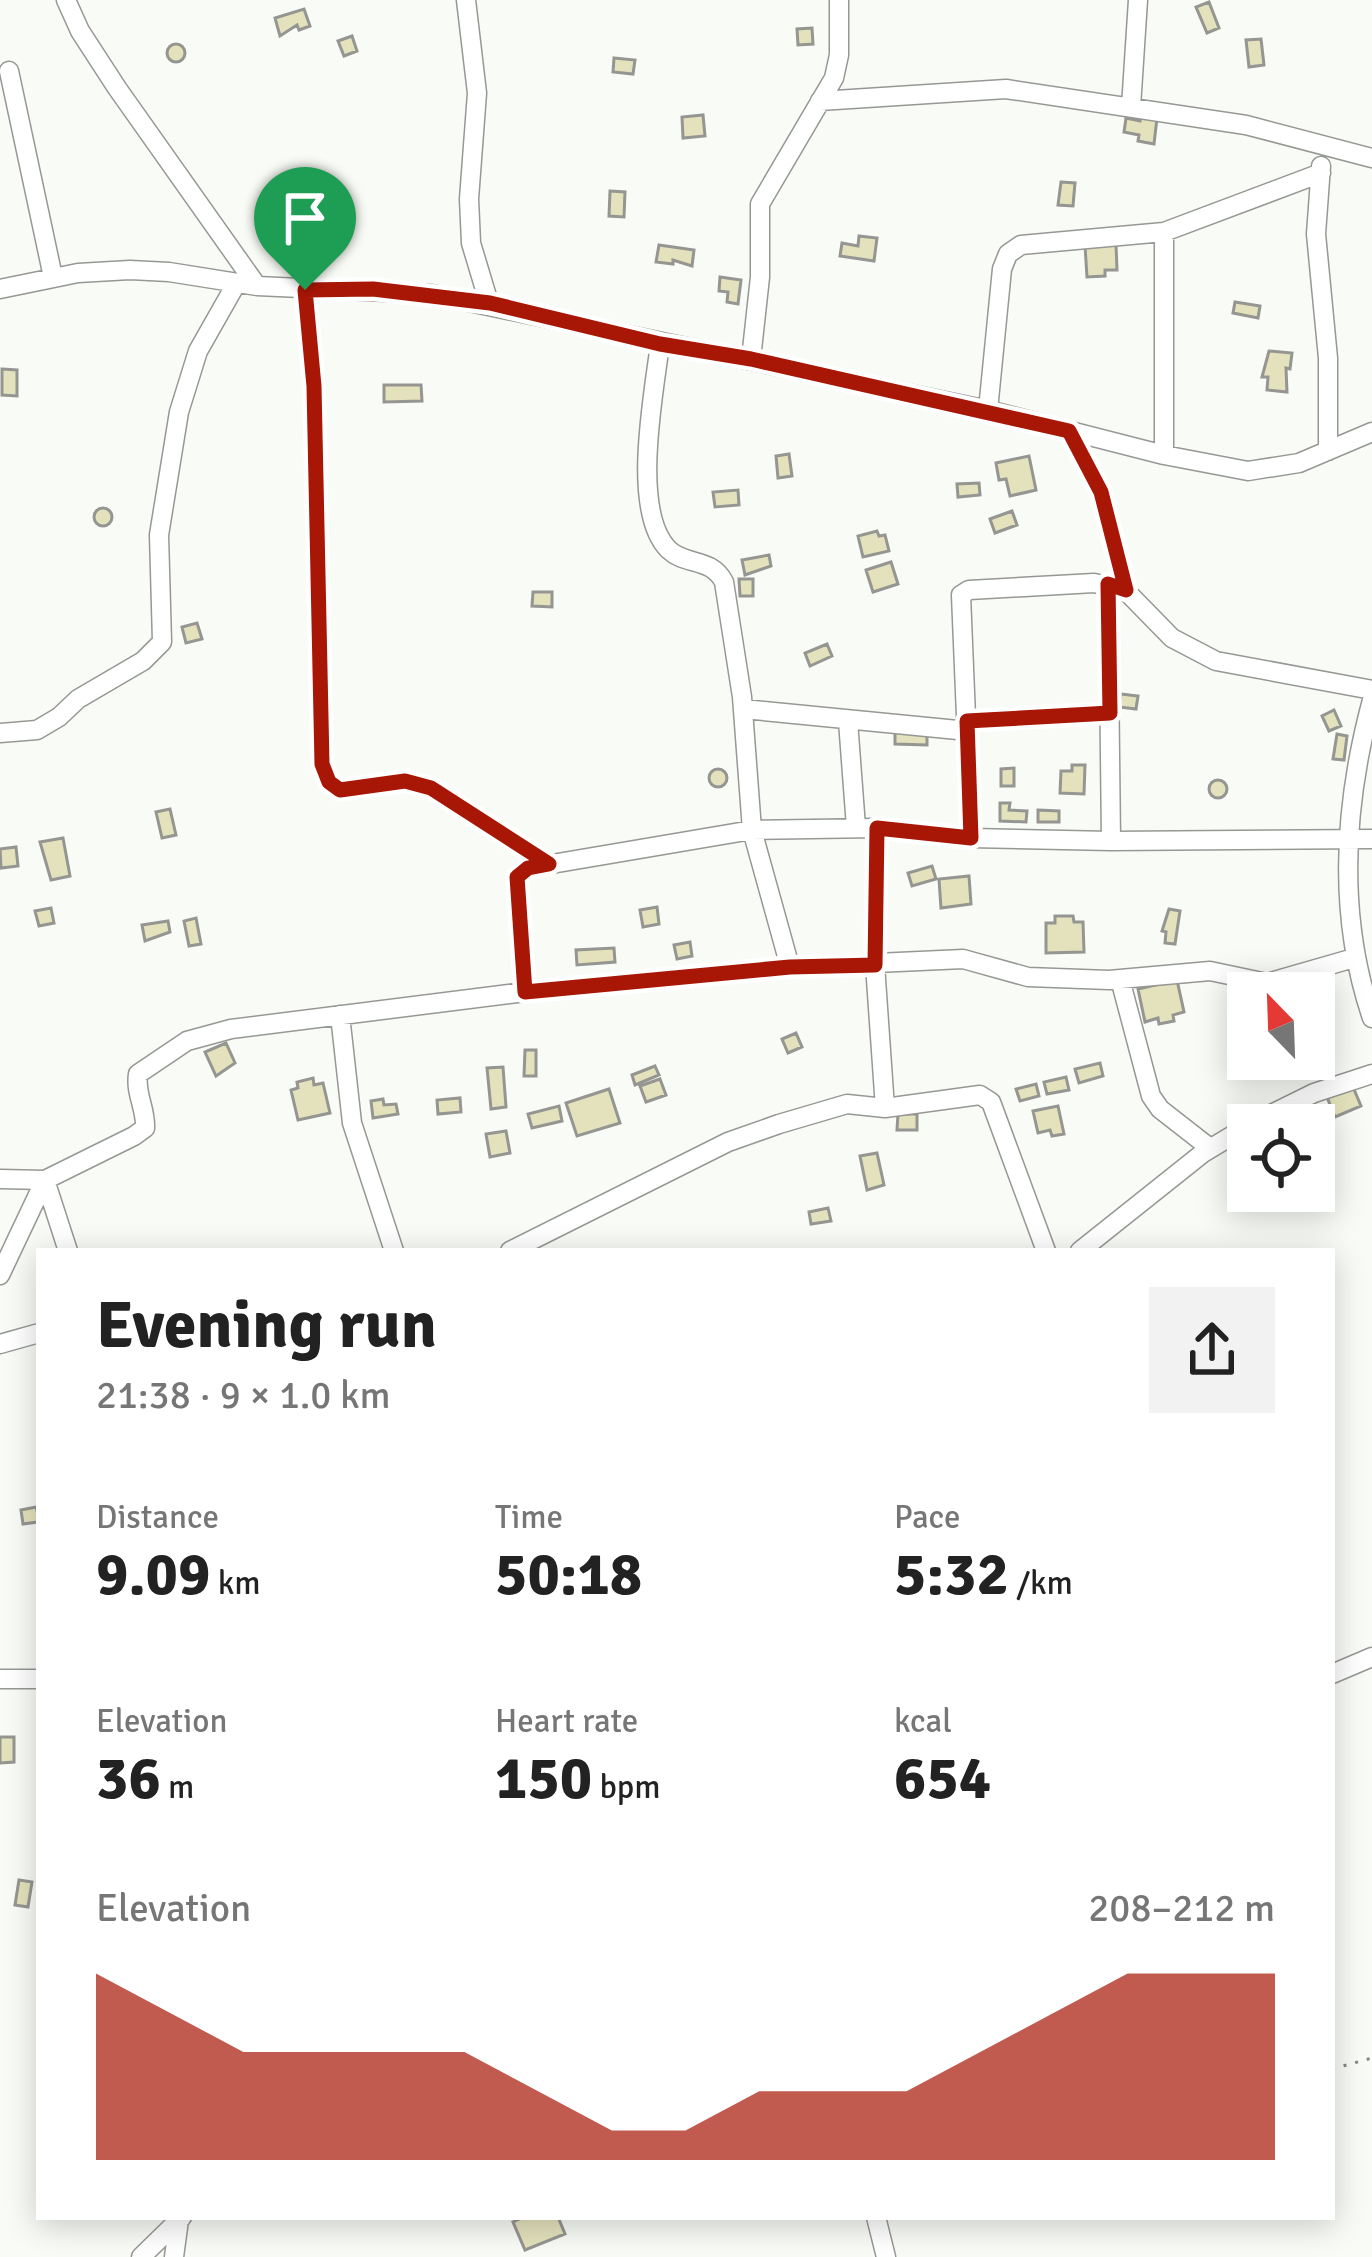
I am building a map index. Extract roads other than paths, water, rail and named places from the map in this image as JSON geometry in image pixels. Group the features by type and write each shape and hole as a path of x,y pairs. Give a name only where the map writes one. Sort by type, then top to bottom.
{"street":[{"path":"66,0 117,88 257,286"},
{"path":"466,0 477,93 469,199 471,244 490,303"},
{"path":"751,359 760,277 760,204 838,67 839,0"},
{"path":"1132,107 1138,0"},
{"path":"9,71 53,277"},
{"path":"820,101 1006,89 1246,125 1372,158"},
{"path":"1323,144 1316,234 1328,358 1328,452"},
{"path":"988,410 1002,269 1012,249 1164,232 1321,173"},
{"path":"1164,232 1164,455"},
{"path":"0,289 53,277 130,270 257,286 373,289 490,303 1248,471 1273,470 1372,432"},
{"path":"0,734 37,730 48,724 78,699 143,661 162,642 159,535 179,412 198,351 236,284"},
{"path":"305,290 314,386 322,764 329,782 340,790 405,781 431,788 549,864"},
{"path":"660,344 645,463 655,518 660,536 674,555 714,567 724,582 743,709 752,830 790,967"},
{"path":"1069,431 1101,492 1117,587 1110,713 1111,841"},
{"path":"971,838 959,598 963,593 1117,587 1172,638 1216,662 1372,690"},
{"path":"1372,700 1347,839 1354,958 1372,1018"},
{"path":"743,709 848,721 967,726 1110,713"},
{"path":"848,721 856,827"},
{"path":"525,992 517,877 528,868 549,864 752,830 856,827 971,838 1111,841 1372,839"},
{"path":"877,828 875,965 885,1108"},
{"path":"0,1180 45,1180 145,1128 146,1113 136,1088 138,1074 187,1041 231,1029 525,992 790,967 963,959 1028,977 1120,979 1210,971 1267,983 1354,958"},
{"path":"1120,979 1151,1096 1160,1109 1210,1148"},
{"path":"340,1015 352,1123 393,1248"},
{"path":"1292,1104 1372,1074"},
{"path":"516,1248 728,1142 841,1105 885,1108 980,1095 989,1097 1045,1248"},
{"path":"1085,1248 1227,1138"},
{"path":"45,1180 67,1248"},
{"path":"0,1275 45,1180"},
{"path":"0,1344 36,1334"},
{"path":"1335,1673 1372,1658"},
{"path":"0,1679 36,1679"},
{"path":"141,2257 179,2220"},
{"path":"174,2257 180,2220"},
{"path":"877,2220 886,2257"}]}
